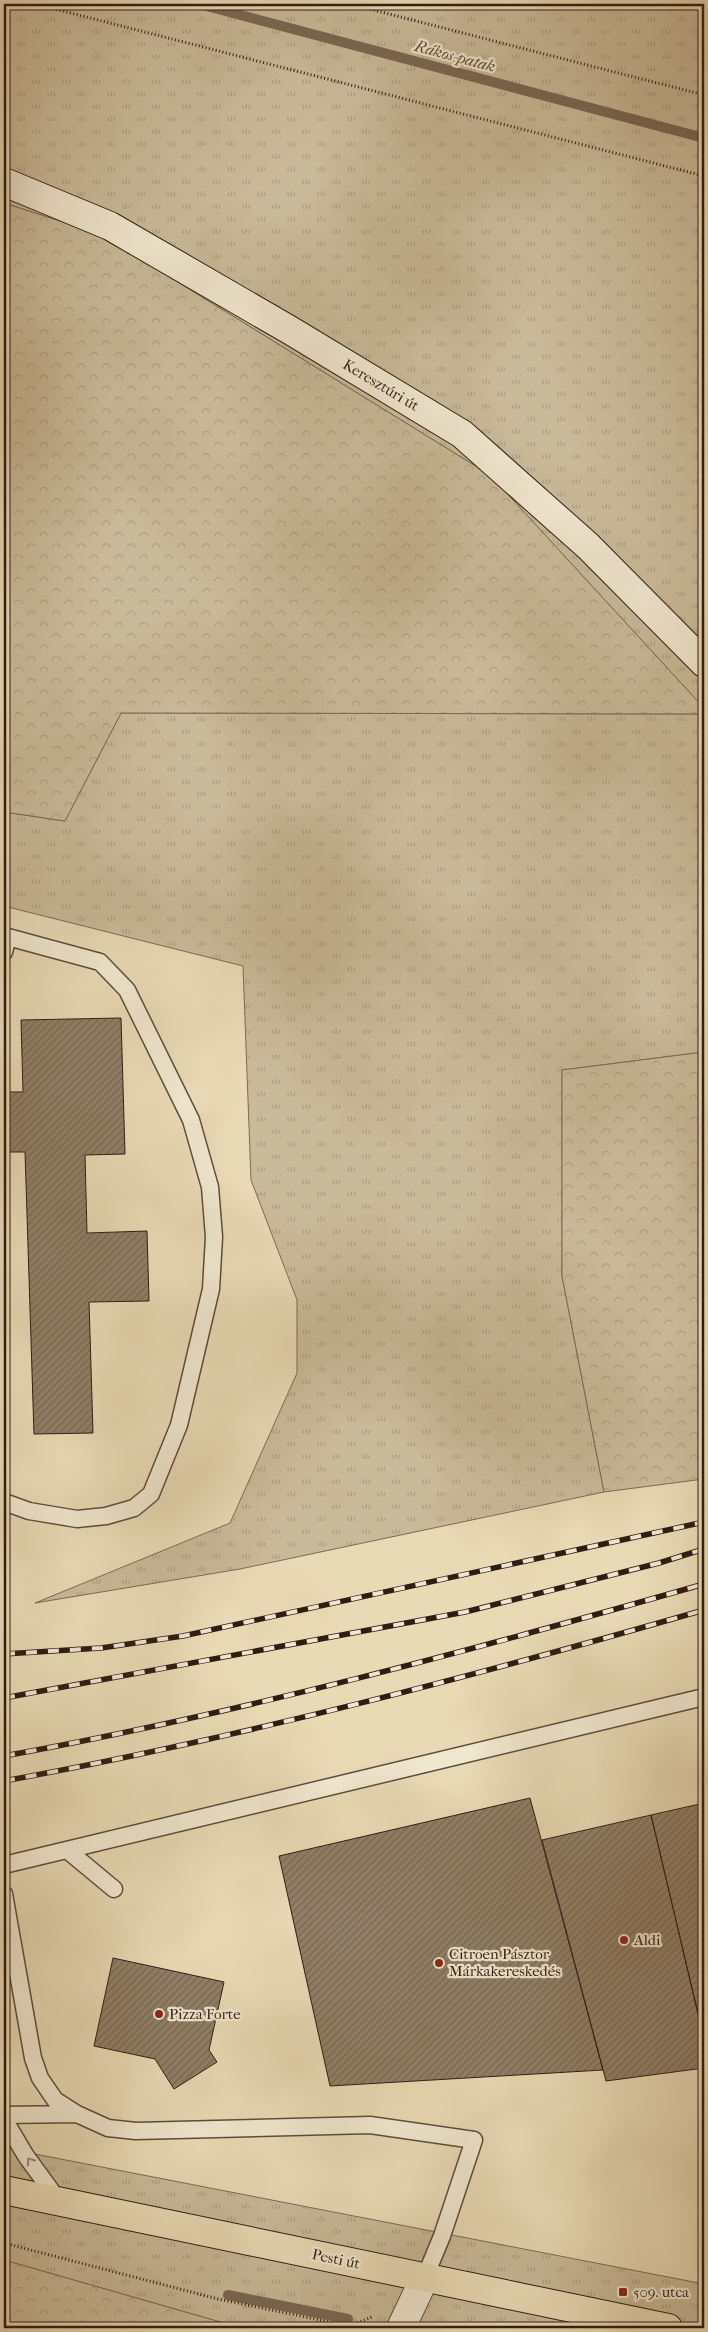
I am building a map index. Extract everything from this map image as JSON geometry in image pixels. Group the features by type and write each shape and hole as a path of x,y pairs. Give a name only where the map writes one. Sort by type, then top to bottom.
{"main road":[{"name":"Keresztúri út","path":"4,182 110,226 288,328 462,434 588,546 704,663"},
{"name":"Pesti út","path":"4,2190 668,2328"},
{"path":"401,2328 425,2277"}],"lane":[{"path":"4,1502 29,1511 77,1518 106,1516 134,1508 151,1494 179,1425 211,1289 214,1237 210,1187 191,1120 126,990 100,962 5,942"},
{"path":"4,1865 704,1697"},
{"path":"67,1850 114,1889"},
{"path":"4,1894 33,2058 40,2078 55,2100 77,2114 108,2128 136,2131 370,2125 474,2140 442,2236 425,2277"},
{"path":"4,2115 77,2114"},
{"path":"4,2119 26,2156 58,2200"}],"path":[{"path":"36,4 704,176"},
{"path":"350,4 704,95"},
{"path":"4,2243 218,2299 349,2326 374,2316"}],"green space":[{"path":"4,4 704,4 704,708 490,475 100,234 4,203"},
{"path":"4,203 100,234 490,475 704,708 704,714 121,713 65,821 4,812"},
{"path":"121,713 704,714 704,1052 562,1070 562,1276 604,1492 240,1569 35,1603 230,1523 297,1373 297,1300 251,1180 243,966 4,906 4,812 65,821"},
{"path":"704,1052 704,1479 604,1492 562,1276 562,1070"},
{"path":"4,2148 704,2284 704,2328 241,2328 4,2260"},
{"path":"4,2260 241,2328 4,2328"}],"building":[{"path":"121,1018 125,1154 85,1155 87,1233 147,1231 149,1301 89,1302 93,1433 34,1434 25,1152 8,1152 6,1092 23,1092 21,1020"},
{"name":"Citroen Pásztor Márkakereskedés","path":"530,1798 603,2070 330,2086 279,1856"},
{"path":"704,1803 704,2039 651,1815"},
{"name":"Aldi","path":"651,1815 704,2039 704,2068 606,2081 542,1840"},
{"name":"Pizza Forte","path":"113,1958 224,1982 209,2050 217,2062 174,2089 155,2059 94,2046"}],"waterway":[{"name":"Rákos-patak","path":"199,4 704,138"},
{"path":"228,2295 348,2319"}],"railway":[{"path":"4,1654 101,1648 183,1636 704,1522"},
{"path":"4,1698 465,1612 659,1563 704,1549"},
{"path":"4,1756 181,1720 356,1679 704,1584"},
{"path":"4,1781 181,1745 356,1704 531,1659 704,1610"}],"place":[{"name":"Aldi","path":"624,1940"},
{"name":"Citroen Pásztor Márkakereskedés","path":"439,1963"},
{"name":"Pizza Forte","path":"159,2014"},
{"name":"509. utca","path":"623,2292"}]}
